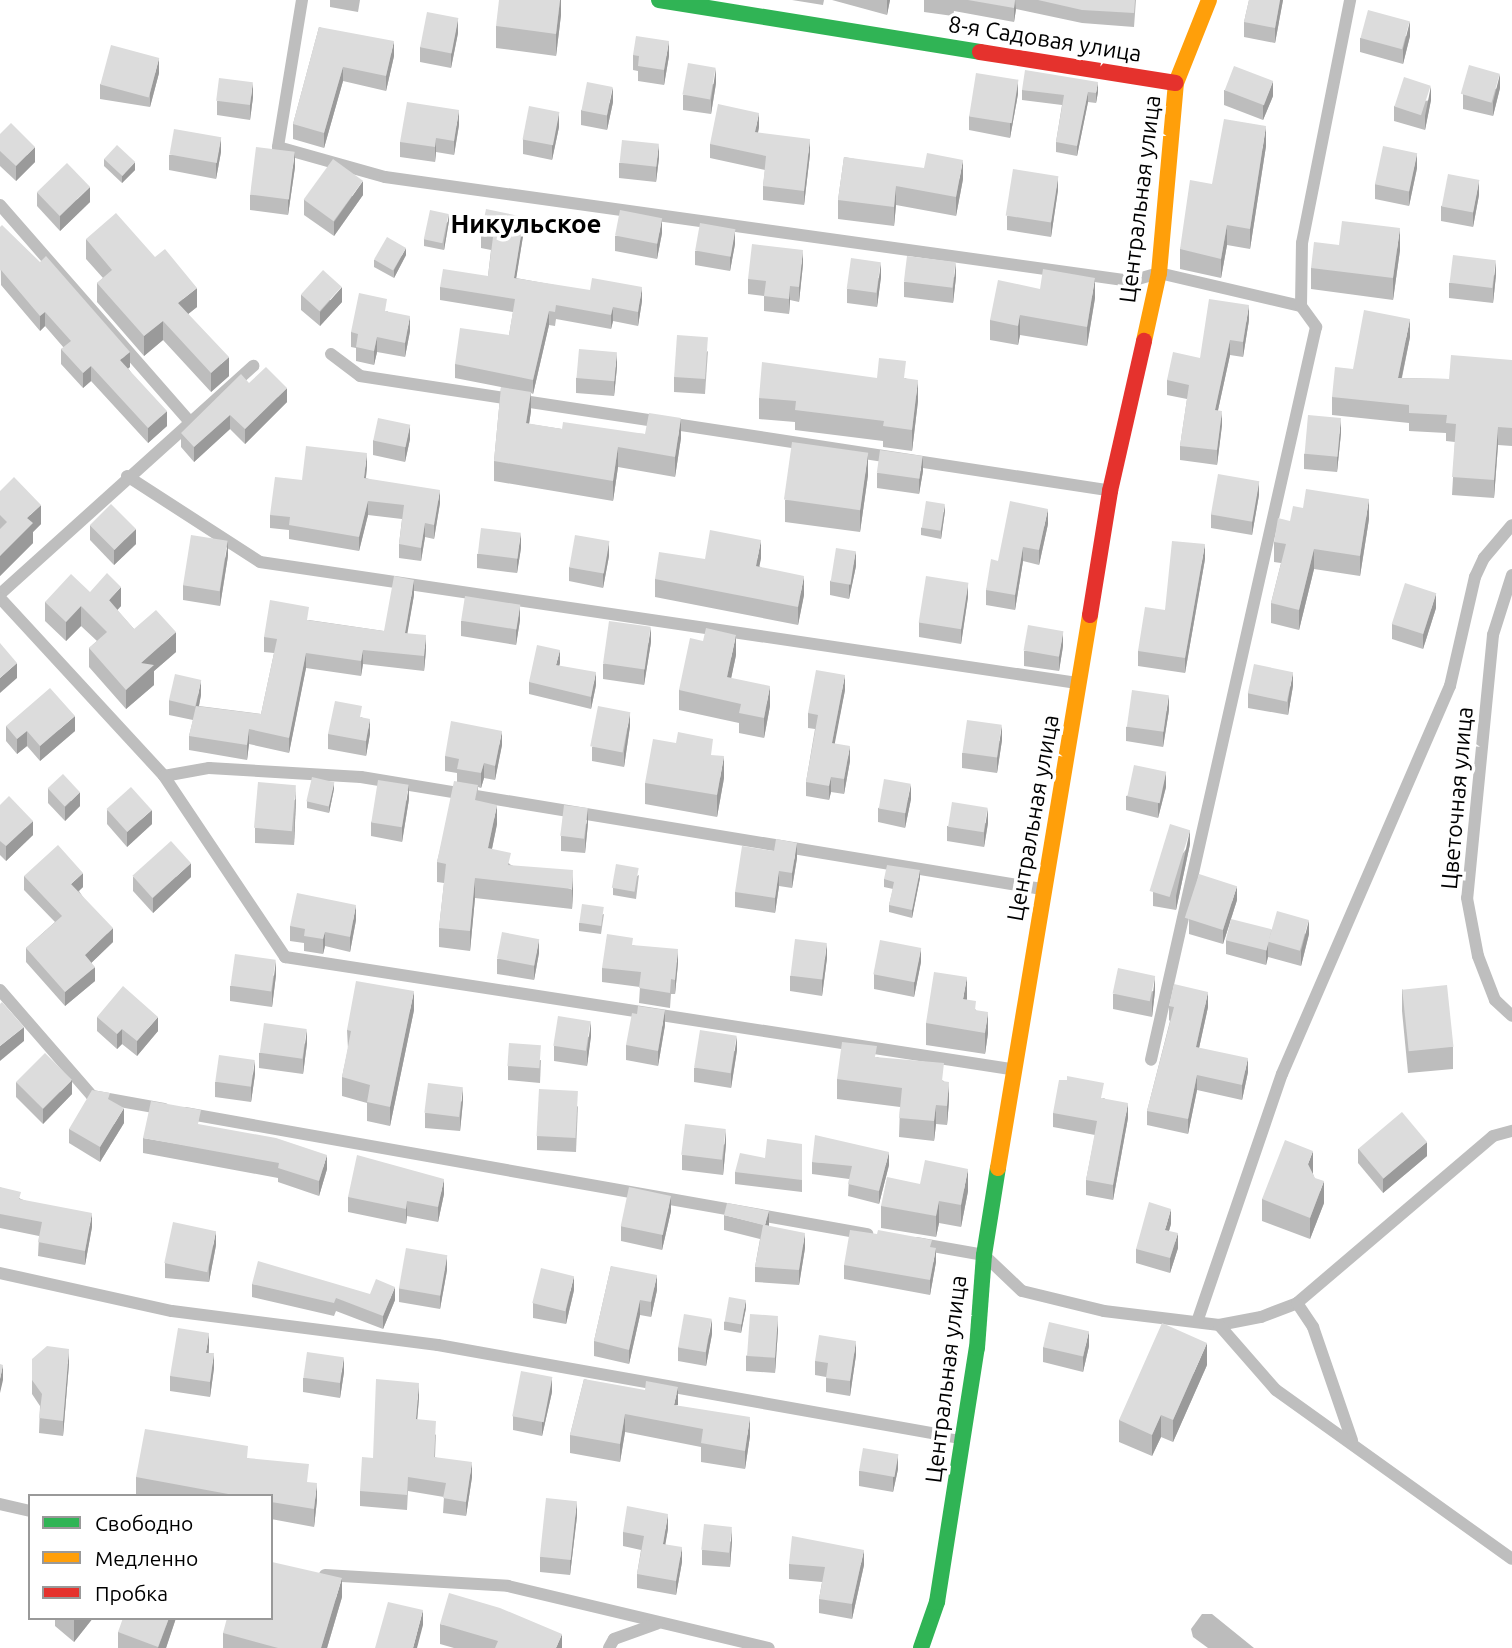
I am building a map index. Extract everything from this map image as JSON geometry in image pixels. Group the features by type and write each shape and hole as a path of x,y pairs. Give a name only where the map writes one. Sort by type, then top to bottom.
{"street":[{"name":"8-я Садовая улица","path":"659,0 1176,83"},
{"name":"Центральная улица","path":"921,1648 937,1602 977,1348 984,1255 1016,1070 1042,889 1081,684 1110,491 1158,273 1176,83 1209,0"}],"lane":[{"path":"302,0 278,147 385,177 1130,281 1158,273 1301,306"},
{"path":"1151,1060 1316,327 1301,306 1302,243 1350,0"},
{"path":"0,205 190,422"},
{"path":"331,354 360,376 1110,491"},
{"path":"253,366 127,476 0,596 164,776 285,957 1016,1070"},
{"path":"127,476 260,562 1081,684"},
{"path":"1197,1322 1282,1074 1450,686 1475,578 1484,558 1512,525"},
{"name":"Цветочная улица","path":"1512,575 1493,635 1467,898 1478,956 1495,1000 1512,1016"},
{"path":"164,776 209,768 361,777 1042,889"},
{"path":"0,990 92,1096 875,1236"},
{"path":"902,1241 984,1255 1022,1291 1104,1311 1219,1325 1261,1317 1297,1303 1493,1136 1512,1131"},
{"path":"0,1273 172,1311 438,1345 962,1438"},
{"path":"1297,1303 1313,1327 1352,1440"},
{"path":"1219,1325 1276,1390 1352,1440 1512,1559"},
{"path":"0,1504 28,1511"},
{"path":"311,1572 351,1580 508,1586 769,1648"},
{"path":"609,1648 614,1639 656,1623"}],"shaded area":[{"path":"1202,1614 1212,1614 1254,1648 1208,1648 1193,1637 1191,1629"}],"building":[{"path":"499,0 560,0 556,34 496,26"},
{"path":"968,0 1015,0 1014,8"},
{"path":"1038,0 1135,0 1134,13 1082,10"},
{"path":"1249,0 1280,0 1275,28 1244,22"},
{"path":"1368,10 1410,21 1402,49 1360,38"},
{"path":"427,12 458,18 452,53 420,47"},
{"path":"319,27 394,41 386,76 343,67 324,133 293,124"},
{"path":"636,36 669,41 664,70 638,66 639,56 633,55"},
{"path":"111,45 159,58 149,98 100,85"},
{"path":"688,63 716,68 710,99 682,95"},
{"path":"1469,65 1500,74 1491,103 1461,94"},
{"path":"1234,66 1273,81 1264,105 1225,90"},
{"path":"1025,70 1098,82 1096,93 1088,92 1077,146 1056,142 1064,95 1022,90"},
{"path":"976,73 1018,80 1012,123 969,116"},
{"path":"1404,77 1431,86 1421,115 1394,106"},
{"path":"219,78 253,82 250,105 216,101"},
{"path":"587,82 613,87 607,115 581,110"},
{"path":"407,102 459,110 454,141 436,138 435,147 400,142"},
{"path":"718,104 759,113 755,132 810,139 804,191 763,186 766,156 710,144"},
{"path":"529,106 559,112 553,145 523,139"},
{"path":"1224,119 1266,126 1250,229 1227,225 1221,259 1180,249 1190,180 1212,184"},
{"path":"11,123 35,147 16,166 0,151 0,134"},
{"path":"174,129 221,137 217,163 169,155"},
{"path":"622,140 659,144 656,167 620,163"},
{"path":"117,145 135,162 122,176 104,159"},
{"path":"1383,146 1417,153 1409,191 1375,184"},
{"path":"256,147 295,152 289,199 250,195"},
{"path":"927,153 963,160 956,197 896,186 894,207 838,200 844,157 924,168"},
{"path":"333,159 363,181 334,221 304,199"},
{"path":"67,163 90,187 60,216 37,192"},
{"path":"1013,169 1058,176 1051,223 1006,215"},
{"path":"1448,174 1479,180 1473,212 1442,206"},
{"path":"486,209 524,217 514,278 590,290 592,278 642,287 638,312 613,307 611,315 556,305 555,312 549,311 533,380 455,364 460,328 509,335 515,299 440,287 443,269 488,276 493,237 481,234"},
{"path":"430,210 449,214 442,243 424,239"},
{"path":"620,210 662,218 657,244 615,236"},
{"path":"116,213 155,257 165,249 197,288 178,303 229,357 211,373 163,321 144,336 97,283 112,270 86,239"},
{"path":"1342,221 1400,228 1393,278 1311,268 1314,242 1339,245"},
{"path":"700,223 735,229 731,257 695,251"},
{"path":"2,225 40,262 46,256 130,352 120,360 167,411 148,428 91,366 83,373 61,349 71,341 45,312 40,316 0,271"},
{"path":"387,237 406,248 393,271 374,260"},
{"path":"752,244 803,250 799,287 790,286 789,299 764,296 766,281 748,279"},
{"path":"1453,255 1496,260 1492,288 1450,283"},
{"path":"907,256 956,262 952,288 904,282"},
{"path":"851,258 881,262 876,293 847,289"},
{"path":"1043,269 1095,278 1087,327 1020,315 1018,326 990,320 998,280 1040,289"},
{"path":"323,270 342,287 319,311 301,295"},
{"path":"359,293 387,299 385,311 410,316 405,343 377,337 374,351 356,347 358,334 351,332"},
{"path":"1209,299 1249,305 1243,342 1230,340 1215,410 1222,411 1217,450 1180,446 1189,385 1167,380 1173,352 1200,358"},
{"path":"1364,310 1410,319 1398,378 1449,379 1451,355 1512,360 1512,428 1498,427 1494,480 1452,477 1456,424 1446,423 1447,415 1409,413 1409,405 1332,397 1335,367 1353,369"},
{"path":"677,335 708,337 705,379 674,377"},
{"path":"579,349 617,352 614,381 576,378"},
{"path":"879,358 906,361 904,378 918,380 912,430 883,426 884,421 795,410 796,401 759,398 762,362 877,378"},
{"path":"266,367 287,388 245,429 230,415 194,447 181,433 241,374 249,383"},
{"path":"501,387 531,392 526,423 562,429 563,422 645,434 649,413 681,418 675,457 618,447 613,481 494,461"},
{"path":"1308,415 1341,418 1337,457 1305,454"},
{"path":"378,418 410,425 405,447 373,440"},
{"path":"792,442 868,453 860,510 784,499"},
{"path":"306,446 367,453 364,478 440,490 434,525 425,523 421,548 399,544 404,505 368,501 359,537 289,525 290,517 270,515 275,477 302,480"},
{"path":"880,450 923,456 919,479 877,473"},
{"path":"1218,474 1259,481 1252,522 1211,514"},
{"path":"14,477 41,505 27,518 33,523 0,556 0,529 7,522 0,515 0,491"},
{"path":"1306,489 1369,499 1360,556 1314,549 1299,610 1271,603 1286,544 1274,542 1278,518 1290,521 1293,506 1303,508"},
{"path":"926,501 945,504 941,531 922,528"},
{"path":"1010,501 1048,509 1039,550 1023,547 1015,595 986,590 991,559 998,561"},
{"path":"111,504 136,529 115,550 90,525"},
{"path":"481,528 521,533 518,559 478,554"},
{"path":"710,530 761,540 756,566 804,576 798,607 655,579 659,552 705,559"},
{"path":"191,535 228,541 220,591 183,585"},
{"path":"575,535 609,541 604,574 569,567"},
{"path":"1172,541 1205,544 1185,658 1138,651 1145,607 1165,610"},
{"path":"836,548 856,551 850,585 831,582"},
{"path":"107,573 121,587 109,600 134,629 156,610 176,632 141,663 154,665 126,690 89,648 107,632 81,606 66,622 45,602 71,574 90,592"},
{"path":"394,576 414,580 405,633 426,635 424,656 363,650 361,661 306,653 289,738 249,729 247,745 189,736 196,706 261,714 277,639 264,637 270,600 309,607 307,620 384,631"},
{"path":"926,576 968,583 961,629 919,622"},
{"path":"1405,583 1436,593 1423,634 1392,624"},
{"path":"465,596 520,605 516,629 461,621"},
{"path":"609,621 651,627 645,669 603,664"},
{"path":"1028,625 1063,631 1059,657 1023,651"},
{"path":"706,628 736,635 727,677 770,686 764,718 739,713 741,704 679,690 690,638 703,641"},
{"path":"0,643 17,663 0,678"},
{"path":"537,645 560,650 556,665 596,672 591,697 529,682"},
{"path":"1254,664 1293,672 1287,702 1248,693"},
{"path":"816,670 845,675 832,743 850,746 844,779 831,777 829,786 806,782 818,715 808,713"},
{"path":"175,674 201,680 195,706 169,700"},
{"path":"50,688 75,716 40,746 27,731 17,739 6,726"},
{"path":"1132,690 1169,695 1163,732 1127,727"},
{"path":"335,701 362,706 360,717 370,719 366,741 328,734"},
{"path":"598,706 630,712 623,753 590,746"},
{"path":"967,720 1002,725 997,758 962,753"},
{"path":"451,721 502,731 495,766 484,763 481,773 457,769 459,759 445,756"},
{"path":"678,732 713,739 711,755 724,756 717,795 645,783 653,739 676,743"},
{"path":"1134,765 1166,772 1160,803 1127,796"},
{"path":"63,774 80,792 65,807 48,788"},
{"path":"312,777 334,782 329,807 306,801"},
{"path":"884,779 911,784 905,813 879,809"},
{"path":"378,780 409,785 402,827 371,822"},
{"path":"454,781 478,785 475,800 497,805 488,848 511,853 508,865 573,870 572,889 475,878 470,931 439,928 446,864 437,862"},
{"path":"258,782 296,785 292,831 254,828"},
{"path":"131,787 152,810 127,832 106,809"},
{"path":"9,796 33,821 6,846 0,841 0,805"},
{"path":"952,802 988,808 984,832 948,827"},
{"path":"564,805 588,808 584,839 560,836"},
{"path":"1170,824 1190,830 1170,897 1150,891"},
{"path":"776,839 797,843 792,873 779,871 775,898 735,892 742,846 774,851"},
{"path":"171,841 191,863 152,898 132,876"},
{"path":"58,845 83,873 71,884 113,928 85,955 95,967 65,992 26,948 62,916 24,876"},
{"path":"616,864 639,868 634,892 612,888"},
{"path":"887,865 920,870 912,910 889,905 894,882 884,879"},
{"path":"1199,874 1237,886 1223,930 1185,918"},
{"path":"297,893 356,905 350,937 325,932 323,939 304,936 305,929 290,926"},
{"path":"582,904 604,907 601,926 579,923"},
{"path":"1277,911 1309,920 1300,951 1268,942"},
{"path":"1231,919 1272,929 1266,951 1226,940"},
{"path":"502,932 539,939 534,966 497,959"},
{"path":"607,934 633,938 632,945 678,949 675,980 671,979 670,993 639,988 641,972 602,968"},
{"path":"795,939 827,943 822,980 790,976"},
{"path":"880,940 921,948 915,982 873,974"},
{"path":"235,954 276,960 271,991 231,986"},
{"path":"1118,968 1155,976 1150,1001 1113,993"},
{"path":"934,972 967,977 963,999 976,1001 975,1010 988,1012 985,1033 926,1023"},
{"path":"356,981 414,991 390,1107 367,1102 370,1085 342,1077 351,1031 347,1030"},
{"path":"1174,984 1208,992 1196,1047 1248,1058 1242,1085 1197,1075 1188,1119 1147,1111 1174,1007 1169,1006"},
{"path":"1447,985 1453,1047 1409,1051 1402,990"},
{"path":"123,986 158,1017 137,1041 122,1029 117,1034 97,1017"},
{"path":"2,1002 24,1027 0,1046 0,1004"},
{"path":"638,1006 665,1010 658,1051 626,1045 632,1013 637,1014"},
{"path":"558,1016 591,1021 586,1051 553,1046"},
{"path":"264,1023 307,1029 302,1059 260,1053"},
{"path":"700,1030 737,1036 731,1073 694,1068"},
{"path":"842,1042 877,1046 875,1057 944,1063 942,1081 949,1082 947,1106 936,1105 934,1121 899,1118 902,1088 837,1079"},
{"path":"509,1043 541,1045 539,1068 507,1066"},
{"path":"45,1053 72,1080 43,1109 16,1082"},
{"path":"219,1055 255,1060 251,1087 215,1082"},
{"path":"1067,1076 1104,1083 1101,1098 1128,1103 1113,1185 1086,1180 1097,1121 1053,1113 1059,1080 1067,1080"},
{"path":"428,1083 463,1087 459,1117 424,1113"},
{"path":"539,1089 578,1091 575,1138 537,1136"},
{"path":"92,1090 110,1093 108,1099 124,1108 100,1147 69,1129"},
{"path":"151,1101 201,1110 198,1124 276,1138 327,1155 319,1181 278,1168 279,1163 143,1138"},
{"path":"1402,1112 1427,1142 1383,1179 1358,1149"},
{"path":"685,1124 726,1129 722,1160 681,1155"},
{"path":"815,1135 889,1152 879,1191 848,1184 852,1166 812,1162"},
{"path":"767,1139 802,1144 802,1180 735,1172 740,1153 765,1158"},
{"path":"1285,1140 1313,1151 1308,1164 1315,1178 1324,1181 1310,1218 1262,1199"},
{"path":"357,1155 444,1179 438,1207 407,1201 406,1209 348,1197"},
{"path":"925,1160 968,1169 961,1205 939,1201 936,1216 881,1206 887,1177 920,1184"},
{"path":"0,1187 21,1192 19,1199 92,1213 85,1251 38,1242 42,1222 0,1214"},
{"path":"629,1187 671,1196 663,1235 621,1226"},
{"path":"1149,1202 1171,1209 1165,1230 1178,1233 1170,1258 1136,1249"},
{"path":"727,1203 769,1211 765,1225 805,1233 799,1270 755,1267 763,1225 724,1215"},
{"path":"173,1222 216,1231 207,1272 164,1263"},
{"path":"850,1230 877,1234 878,1230 932,1240 930,1247 936,1248 930,1280 844,1265"},
{"path":"406,1248 447,1255 440,1296 399,1288"},
{"path":"258,1261 370,1294 376,1279 395,1287 383,1316 336,1298 334,1303 252,1284"},
{"path":"611,1266 657,1275 651,1302 640,1300 629,1350 594,1341"},
{"path":"541,1268 574,1276 565,1311 532,1303"},
{"path":"729,1297 746,1300 741,1325 725,1322"},
{"path":"684,1314 712,1319 706,1352 678,1347"},
{"path":"750,1314 778,1316 775,1358 747,1356"},
{"path":"1049,1322 1089,1331 1083,1357 1043,1347"},
{"path":"1162,1323 1207,1343 1173,1420 1161,1415 1152,1435 1119,1420"},
{"path":"178,1328 209,1333 206,1353 214,1353 210,1382 170,1376"},
{"path":"819,1335 856,1341 850,1381 826,1378 828,1363 815,1361"},
{"path":"47,1346 69,1349 63,1421 39,1418 42,1394 32,1380 32,1359"},
{"path":"307,1352 344,1357 340,1383 303,1378"},
{"path":"521,1371 552,1377 544,1422 512,1416"},
{"path":"376,1379 419,1383 416,1419 436,1421 434,1457 472,1462 466,1502 443,1498 446,1483 408,1477 407,1495 360,1491 362,1457 373,1458"},
{"path":"584,1379 645,1390 646,1381 678,1387 674,1405 750,1417 745,1451 701,1443 703,1429 625,1414 620,1444 570,1435"},
{"path":"145,1429 248,1446 247,1458 309,1464 307,1482 317,1483 314,1509 273,1502 273,1494 228,1494 136,1477"},
{"path":"863,1448 898,1454 894,1477 859,1471"},
{"path":"546,1498 577,1501 571,1560 540,1557"},
{"path":"627,1506 668,1514 663,1544 682,1547 676,1581 637,1574 644,1536 623,1532"},
{"path":"704,1524 732,1527 729,1553 701,1550"},
{"path":"792,1536 864,1550 852,1604 819,1599 825,1567 789,1564"},
{"path":"273,1562 342,1578 321,1648 278,1648 223,1633 226,1620 273,1620"},
{"path":"449,1593 500,1608 562,1634 556,1648 495,1648 498,1641 440,1624"},
{"path":"388,1602 423,1610 413,1648 375,1648"},
{"path":"122,1620 168,1620 158,1647 118,1632"}],"traffic: fast":[{"path":"659,0 980,52"},
{"path":"921,1648 937,1602 977,1348 984,1255 998,1168"}],"traffic: slow":[{"path":"1144,341 1159,273 1176,83 1209,0"},
{"path":"998,1168 1090,615"}],"traffic: jam":[{"path":"980,52 1176,83"},
{"path":"1090,615 1110,491 1144,341"}],"district":[{"name":"Никульское","path":"526,224"}]}
